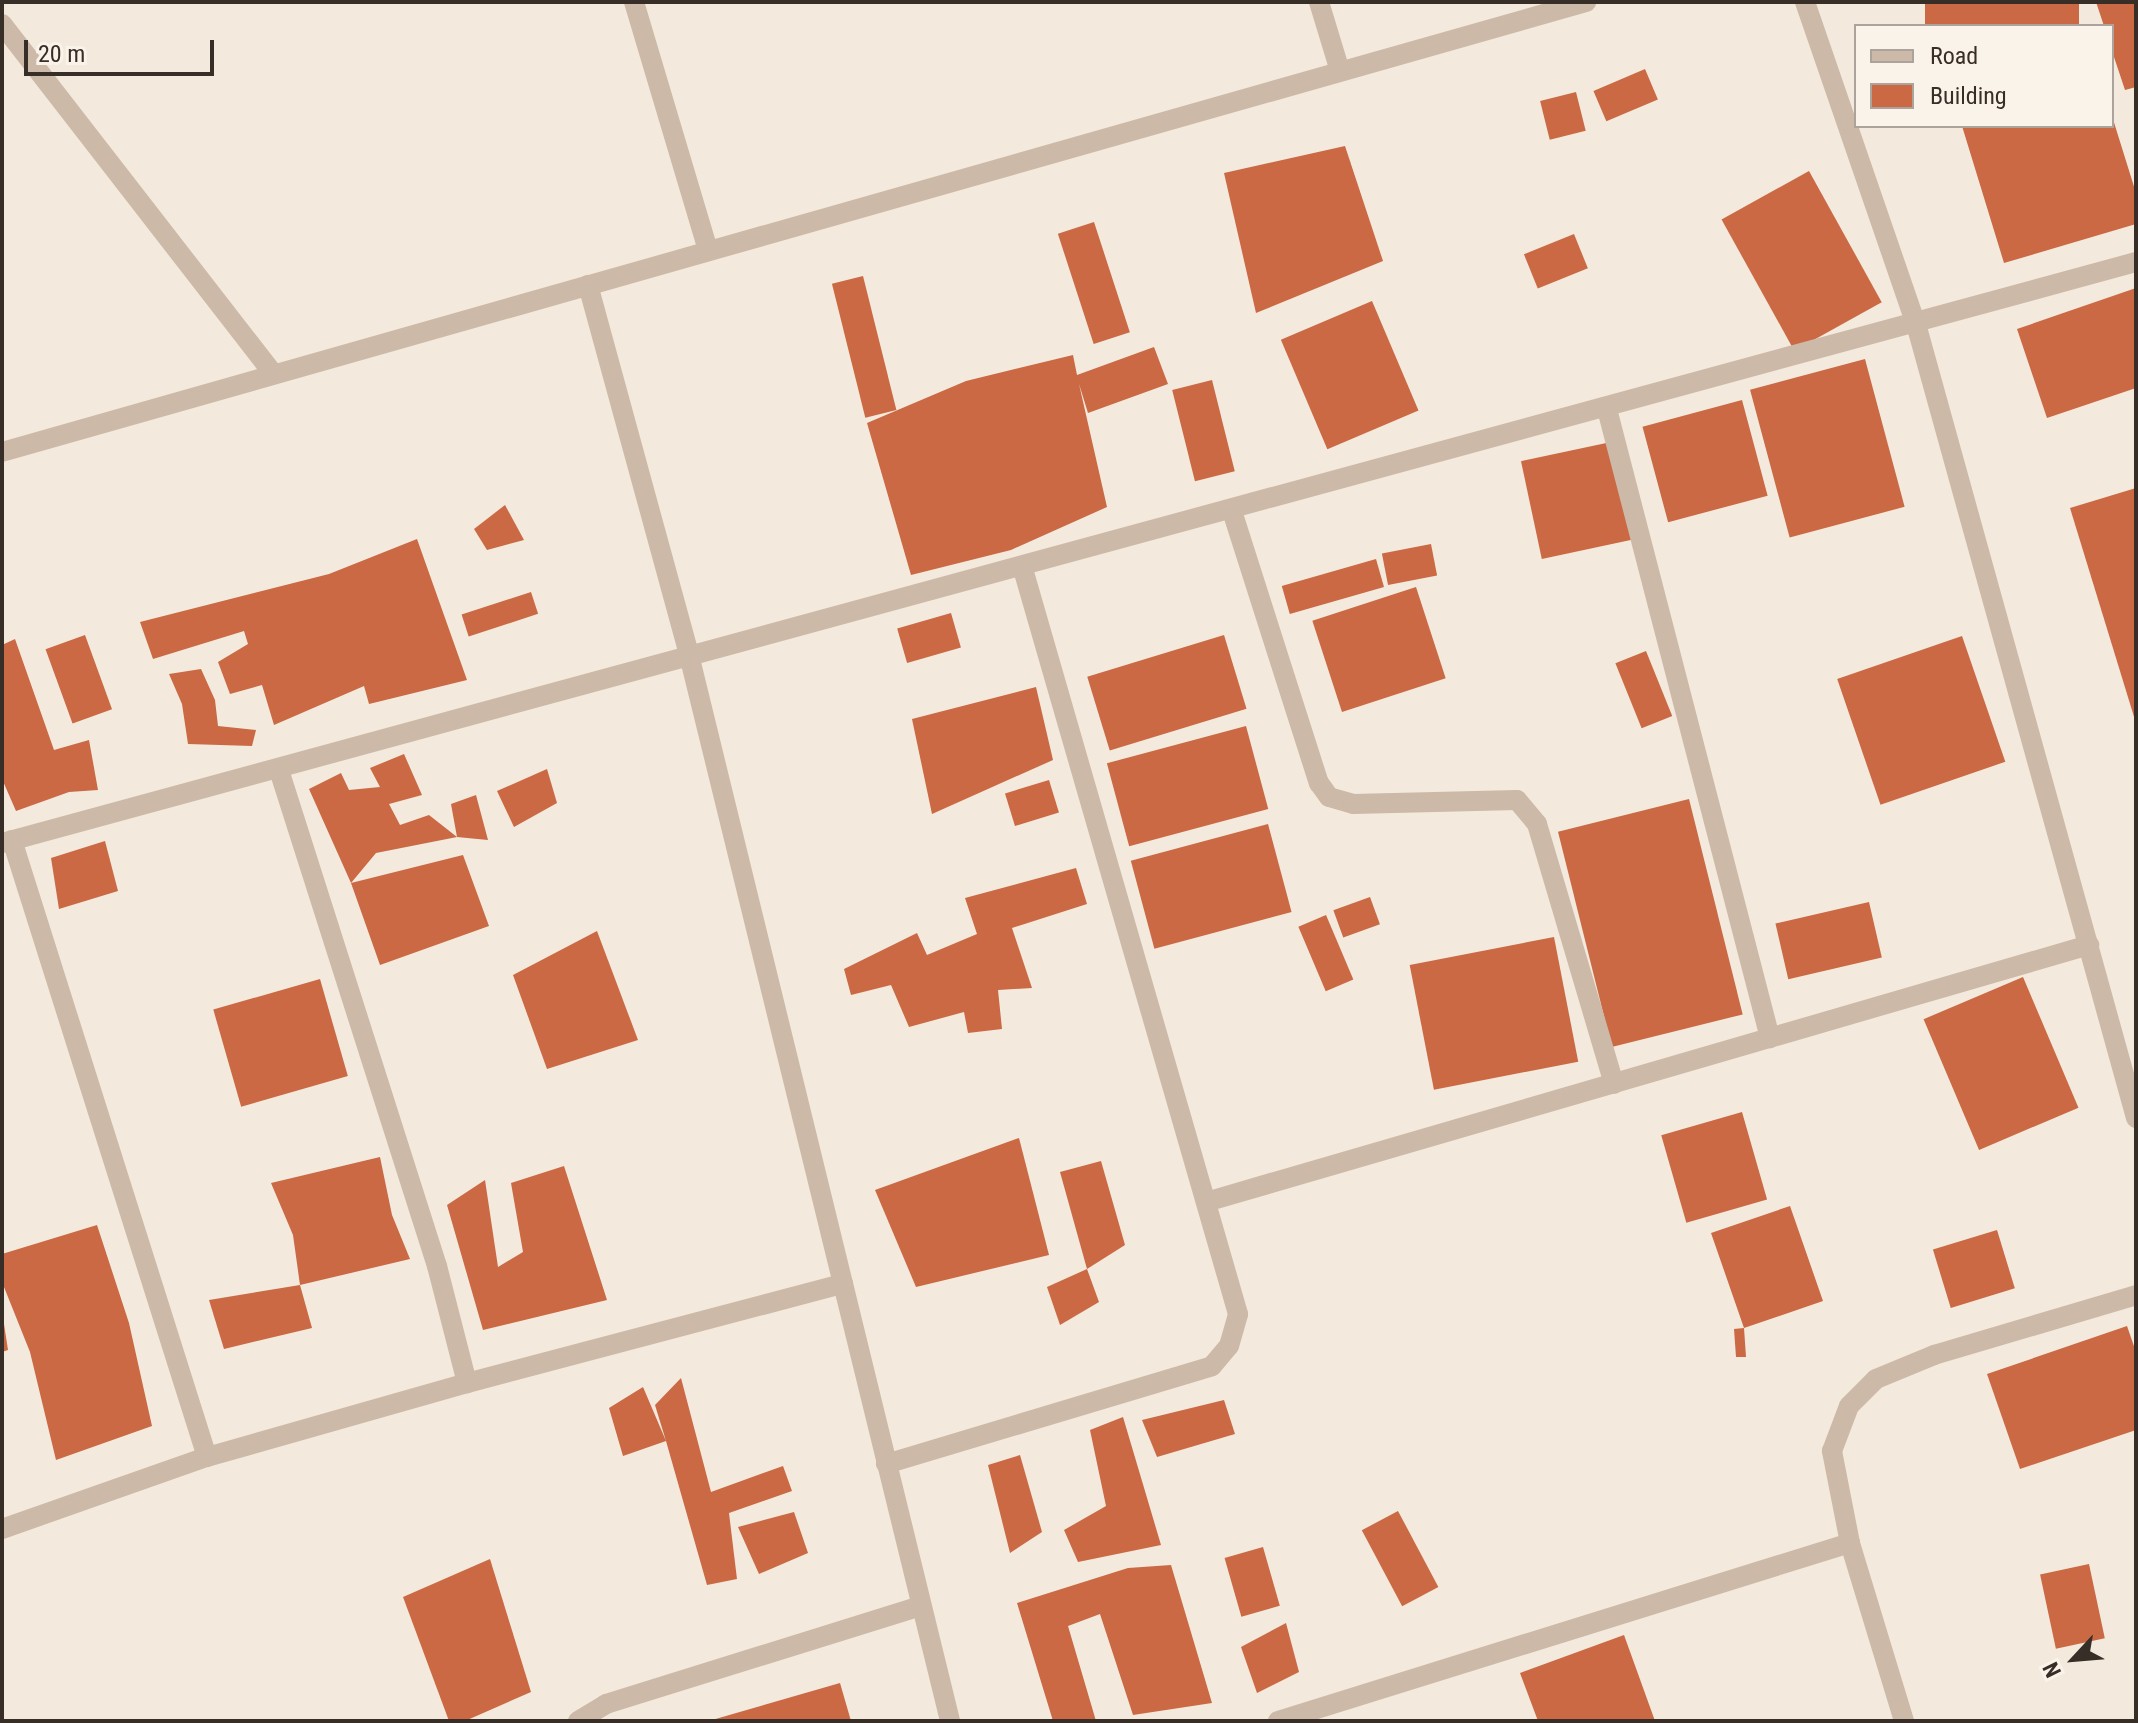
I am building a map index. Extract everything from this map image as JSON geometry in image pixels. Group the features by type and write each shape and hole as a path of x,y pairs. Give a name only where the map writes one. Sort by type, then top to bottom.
{"street":[{"path":"634,2 708,251"},
{"path":"1319,2 1340,71"},
{"path":"2,452 272,372 1586,2"},
{"path":"1805,2 1916,324 2136,1118"},
{"path":"2,24 272,372"},
{"path":"207,1457 7,842 1023,569 2136,262"},
{"path":"588,285 690,659 950,1721"},
{"path":"1607,409 1770,1038"},
{"path":"1232,511 1319,783 1329,797 1353,804 1517,800 1537,824 1614,1084"},
{"path":"886,1464 1212,1366 1229,1346 1238,1314 1023,569"},
{"path":"279,770 437,1266 467,1383"},
{"path":"1206,1202 2089,945"},
{"path":"2,1529 207,1457 467,1383 843,1284"},
{"path":"1904,1721 1850,1543 1832,1451 1849,1406 1876,1379 1934,1355 2136,1295"},
{"path":"1278,1721 1330,1714 1850,1543"},
{"path":"578,1721 606,1704 921,1606"}],"building":[{"path":"1925,2 2079,2 2079,24 1925,24"},
{"path":"2096,2 2136,2 2136,87 2125,90 2114,57 2114,24 2103,24"},
{"path":"1645,69 1658,99 1606,121 1593,91"},
{"path":"1576,92 1586,131 1550,140 1540,101"},
{"path":"2114,122 2136,193 2136,224 2004,263 1963,128 2114,128"},
{"path":"1345,146 1383,261 1256,313 1224,173"},
{"path":"1809,171 1882,302 1794,351 1722,219"},
{"path":"1094,222 1130,332 1094,344 1058,234"},
{"path":"1574,234 1588,268 1538,289 1524,254"},
{"path":"863,276 896,410 865,418 832,284"},
{"path":"2136,288 2136,388 2047,418 2017,329"},
{"path":"1372,301 1418,411 1327,449 1281,340"},
{"path":"1154,347 1168,384 1088,413 1079,384 1107,507 1011,550 911,575 867,423 966,381 1073,355 1077,375"},
{"path":"1865,359 1905,507 1790,538 1750,390"},
{"path":"1212,380 1235,471 1195,481 1172,390"},
{"path":"1742,400 1768,496 1668,522 1643,427"},
{"path":"1611,442 1632,540 1542,559 1521,461"},
{"path":"2136,488 2136,720 2135,720 2070,508"},
{"path":"505,505 524,540 487,550 474,529"},
{"path":"417,539 467,680 369,704 364,686 274,725 262,685 230,694 218,662 248,644 244,631 153,659 140,622 329,574"},
{"path":"1431,544 1437,575 1388,585 1382,554"},
{"path":"1376,559 1384,587 1290,614 1282,586"},
{"path":"1416,587 1446,678 1342,712 1312,621"},
{"path":"531,592 538,614 469,636 462,615"},
{"path":"951,613 961,648 907,663 897,628"},
{"path":"85,635 112,709 73,724 46,649"},
{"path":"1224,635 1247,709 1110,750 1087,677"},
{"path":"1962,636 2005,762 1880,805 1837,679"},
{"path":"15,639 54,750 89,740 98,790 69,792 16,811 2,779 2,645"},
{"path":"1646,651 1672,716 1642,728 1615,663"},
{"path":"201,669 215,700 218,726 256,730 252,746 188,744 182,704 169,674"},
{"path":"1036,687 1053,760 932,814 912,719"},
{"path":"1246,726 1268,809 1129,846 1107,763"},
{"path":"404,754 422,795 389,804 400,825 429,815 457,837 376,853 351,883 309,789 341,773 349,790 380,787 370,768"},
{"path":"547,769 557,803 514,827 497,791"},
{"path":"1049,780 1059,813 1015,826 1005,793"},
{"path":"476,795 488,840 457,837 451,804"},
{"path":"1689,799 1743,1014 1612,1047 1558,832"},
{"path":"1268,824 1292,912 1154,949 1131,861"},
{"path":"105,841 118,891 59,909 51,858"},
{"path":"463,855 489,926 380,965 351,883"},
{"path":"1076,868 1087,904 1012,928 1032,988 998,990 1002,1029 968,1033 964,1012 909,1027 891,985 851,995 844,969 917,933 927,955 977,934 965,898"},
{"path":"1370,897 1380,924 1343,938 1333,910"},
{"path":"1869,902 1882,958 1788,979 1775,924"},
{"path":"1326,915 1353,979 1326,991 1298,927"},
{"path":"597,931 638,1040 547,1069 513,975"},
{"path":"1554,937 1578,1062 1434,1090 1410,965"},
{"path":"2023,977 2078,1108 1979,1150 1924,1019"},
{"path":"320,979 348,1076 241,1107 213,1010"},
{"path":"1742,1112 1767,1199 1686,1223 1661,1135"},
{"path":"1019,1138 1049,1255 916,1287 875,1190"},
{"path":"380,1157 392,1215 410,1259 300,1285 293,1235 271,1183"},
{"path":"1101,1161 1125,1245 1087,1269 1060,1172"},
{"path":"564,1166 607,1300 483,1330 447,1205 485,1180 498,1267 523,1252 511,1183"},
{"path":"1790,1206 1823,1301 1744,1328 1711,1233"},
{"path":"97,1225 129,1323 152,1426 56,1460 30,1352 2,1282 2,1254"},
{"path":"1997,1230 2015,1288 1951,1308 1933,1250"},
{"path":"1087,1269 1099,1302 1060,1325 1047,1287"},
{"path":"300,1285 312,1328 224,1349 209,1300"},
{"path":"2,1325 8,1350 2,1352"},
{"path":"2127,1326 2136,1352 2136,1430 2020,1469 1987,1374"},
{"path":"1744,1328 1746,1357 1736,1357 1734,1329"},
{"path":"681,1378 711,1492 783,1466 792,1491 729,1513 737,1579 707,1585 655,1405"},
{"path":"643,1387 666,1441 623,1456 609,1408"},
{"path":"1224,1400 1235,1434 1157,1457 1142,1420"},
{"path":"1123,1417 1161,1545 1078,1562 1064,1530 1106,1506 1090,1430"},
{"path":"1020,1455 1042,1532 1010,1553 988,1465"},
{"path":"1398,1511 1438,1587 1402,1606 1362,1530"},
{"path":"794,1512 808,1553 759,1574 738,1527"},
{"path":"1263,1547 1280,1606 1241,1617 1225,1558"},
{"path":"490,1559 531,1692 465,1721 449,1721 403,1597"},
{"path":"2089,1564 2105,1638 2056,1649 2040,1574"},
{"path":"1171,1565 1212,1703 1133,1715 1100,1614 1068,1626 1096,1721 1053,1721 1017,1603 1128,1568"},
{"path":"1286,1623 1299,1672 1257,1693 1241,1647"},
{"path":"1624,1635 1655,1721 1538,1721 1520,1673"},
{"path":"840,1683 851,1721 712,1721 712,1720"}]}
